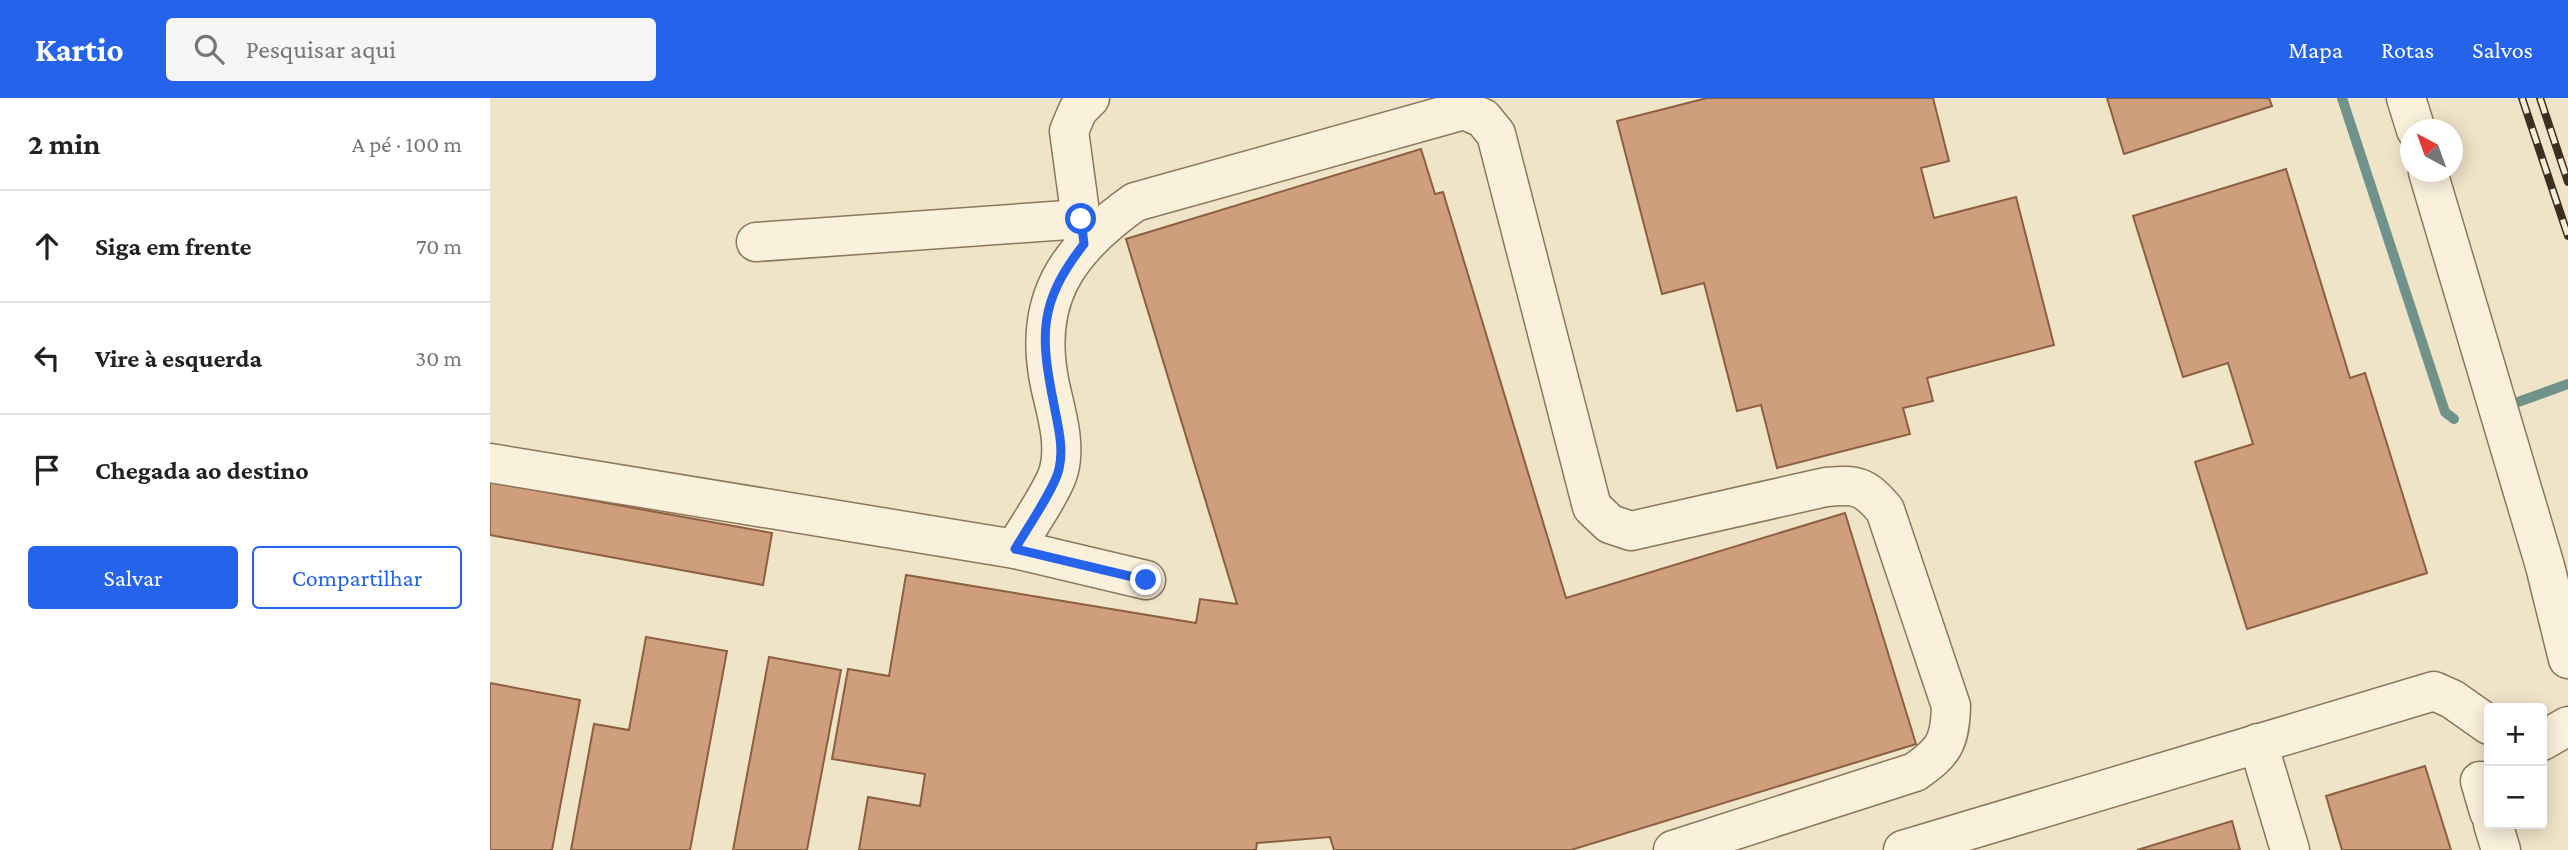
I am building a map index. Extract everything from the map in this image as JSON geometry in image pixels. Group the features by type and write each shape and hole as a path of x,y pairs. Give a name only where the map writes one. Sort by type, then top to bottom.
{"lane":[{"path":"1015,549 1059,471 1061,441 1043,345 1044,324 1083,231 1069,131 1078,110 1090,98"},
{"path":"2406,98 2413,119"},
{"path":"756,242 1083,231 1107,221 1135,202 1464,110 1483,118 1496,134 1592,507 1610,524 1631,531 1826,487 1850,485 1870,492 1885,510 1951,706 1950,733 1938,756 1914,772 1673,850"},
{"path":"2431,182 2545,566 2568,659"},
{"path":"490,463 1015,549 1146,580"},
{"path":"1903,850 1972,840 2258,743 2434,691 2452,699 2484,721"},
{"path":"2547,738 2568,726"},
{"path":"2258,743 2290,850"},
{"path":"2495,829 2501,850"}],"building":[{"path":"1707,98 1933,98 1949,161 1921,168 1934,218 2016,197 2054,345 1927,378 1933,401 1903,408 1910,434 1777,468 1761,405 1737,411 1704,283 1662,294 1617,121"},
{"path":"2107,98 2269,98 2272,106 2124,154"},
{"path":"1421,149 1435,194 1443,192 1566,598 1845,513 1916,744 1571,850 1334,850 1330,837 1257,843 1256,850 859,850 868,797 920,806 925,774 832,759 848,669 889,676 906,575 1196,623 1200,599 1237,604 1126,239"},
{"path":"2286,169 2350,378 2365,373 2427,573 2247,629 2195,462 2253,444 2228,363 2183,377 2133,216"},
{"path":"490,482 772,533 763,585 490,535"},
{"path":"646,637 727,651 690,850 571,850 594,724 629,730"},
{"path":"769,657 841,670 807,850 733,850"},
{"path":"490,683 580,700 552,850 490,850"},
{"path":"2425,766 2451,850 2342,850 2326,796"},
{"path":"2232,821 2240,850 2137,850"}],"waterway":[{"path":"2342,98 2445,412 2454,419"},
{"path":"2507,406 2568,384"}],"railway":[{"path":"2522,98 2568,236"},
{"path":"2540,98 2568,182"}],"route":[{"path":"1081,219 1084,244 1068,265 1044,324 1043,345 1061,441 1059,471 1015,549 1146,580"}]}
